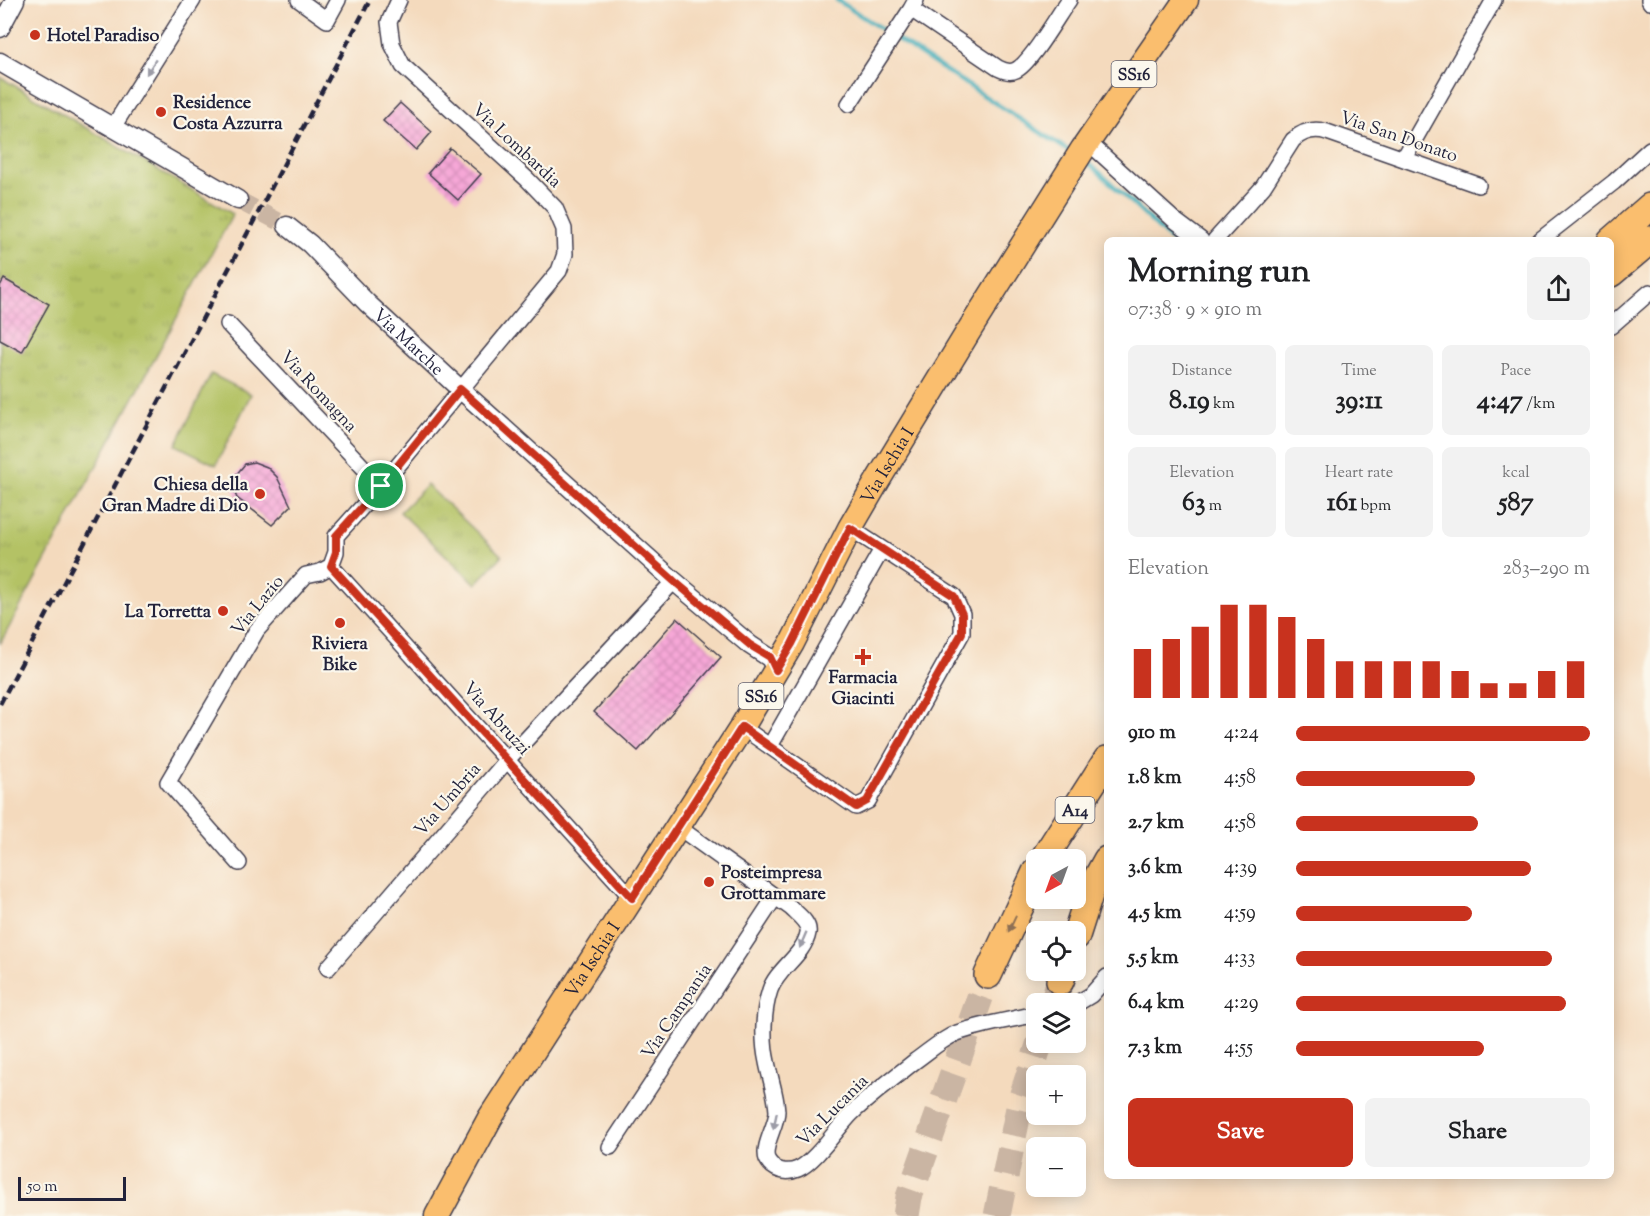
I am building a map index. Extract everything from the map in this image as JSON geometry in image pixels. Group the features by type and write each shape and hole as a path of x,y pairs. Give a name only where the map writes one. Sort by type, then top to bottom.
{"highway":[{"path":"1614,238 1650,207"},
{"path":"1614,270 1650,240"},
{"name":"A14","path":"1049,849 1104,765"},
{"path":"1081,921 1091,889 1104,865"},
{"path":"988,975 1026,893"}],"main road":[{"name":"Via Ischia I","path":"437,1216 490,1118 742,727 792,644 850,528 970,329 1081,153 1186,0"}],"street":[{"path":"0,28 15,0"},
{"path":"113,127 193,0"},
{"path":"299,0 327,20 338,0"},
{"name":"Via Lombardia","path":"399,0 389,22 392,44 403,66 537,189 555,208 564,229 565,254 559,271 460,389"},
{"path":"849,104 913,5 998,68 1008,72 1019,69 1028,60 1069,0"},
{"path":"1404,158 1494,0"},
{"path":"0,62 238,200"},
{"name":"Via San Donato","path":"1218,237 1263,187 1288,145 1303,132 1316,130 1327,132 1478,185"},
{"path":"1544,237 1606,189 1650,148"},
{"path":"1081,153 1197,237"},
{"name":"Via Marche","path":"287,226 310,244 366,303 674,581 750,645 770,657 776,670"},
{"path":"1614,323 1650,292"},
{"name":"Via Romagna","path":"228,324 381,486"},
{"path":"331,566 336,552 336,536 381,486 460,389"},
{"path":"742,727 856,807 867,801 962,633 962,614 954,596 850,528"},
{"path":"770,746 882,549"},
{"name":"Via Abruzzi","path":"331,566 632,898"},
{"name":"Via Lazio","path":"239,863 168,782 257,630 306,575 320,572 331,566"},
{"name":"Via Umbria","path":"328,968 508,759 674,581"},
{"name":"Via Lucania","path":"678,827 791,908 806,923 808,933 801,947 770,987 766,1004 764,1028 766,1058 776,1099 777,1114 766,1151 768,1160 781,1170 789,1172 800,1168 870,1096 956,1034 1026,1016"},
{"name":"Via Campania","path":"610,1147 775,897"},
{"path":"1086,998 1104,980"}],"green space":[{"path":"0,77 233,214 0,644"},
{"path":"211,374 251,394 216,465 176,445"},
{"path":"427,485 502,556 476,584 400,512"}],"building":[{"path":"400,103 432,132 416,150 383,121"},
{"path":"450,148 481,174 458,200 428,173"},
{"path":"4,279 49,304 22,352 0,340 0,286"},
{"name":"Chiesa della Gran Madre di Dio","path":"254,462 267,467 277,477 291,506 272,525 237,498 233,489 235,476 245,464"},
{"path":"677,618 721,657 638,751 594,712"}],"waterway":[{"path":"837,0 1072,153"},
{"path":"1084,161 1098,171 1168,237"}],"tunnel":[{"path":"238,200 287,226"},
{"path":"906,1216 909,1197 988,975"},
{"path":"1056,993 1060,981"},
{"path":"997,1216 1020,1103 1036,1053"}],"railway":[{"path":"0,704 370,0"}],"place":[{"name":"Hotel Paradiso","path":"35,35"},
{"name":"Residence Costa Azzurra","path":"161,112"},
{"name":"Chiesa della Gran Madre di Dio","path":"260,494"},
{"name":"La Torretta","path":"223,611"},
{"name":"Riviera Bike","path":"340,623"},
{"name":"Farmacia Giacinti","path":"863,657"},
{"name":"Posteimpresa Grottammare","path":"709,882"}],"route":[{"path":"460,389 674,581 750,645 770,657 776,670 792,644 850,528 954,596 962,614 962,633 867,801 856,807 742,727 632,898 331,566 336,552 336,536 381,486 460,389"}]}
